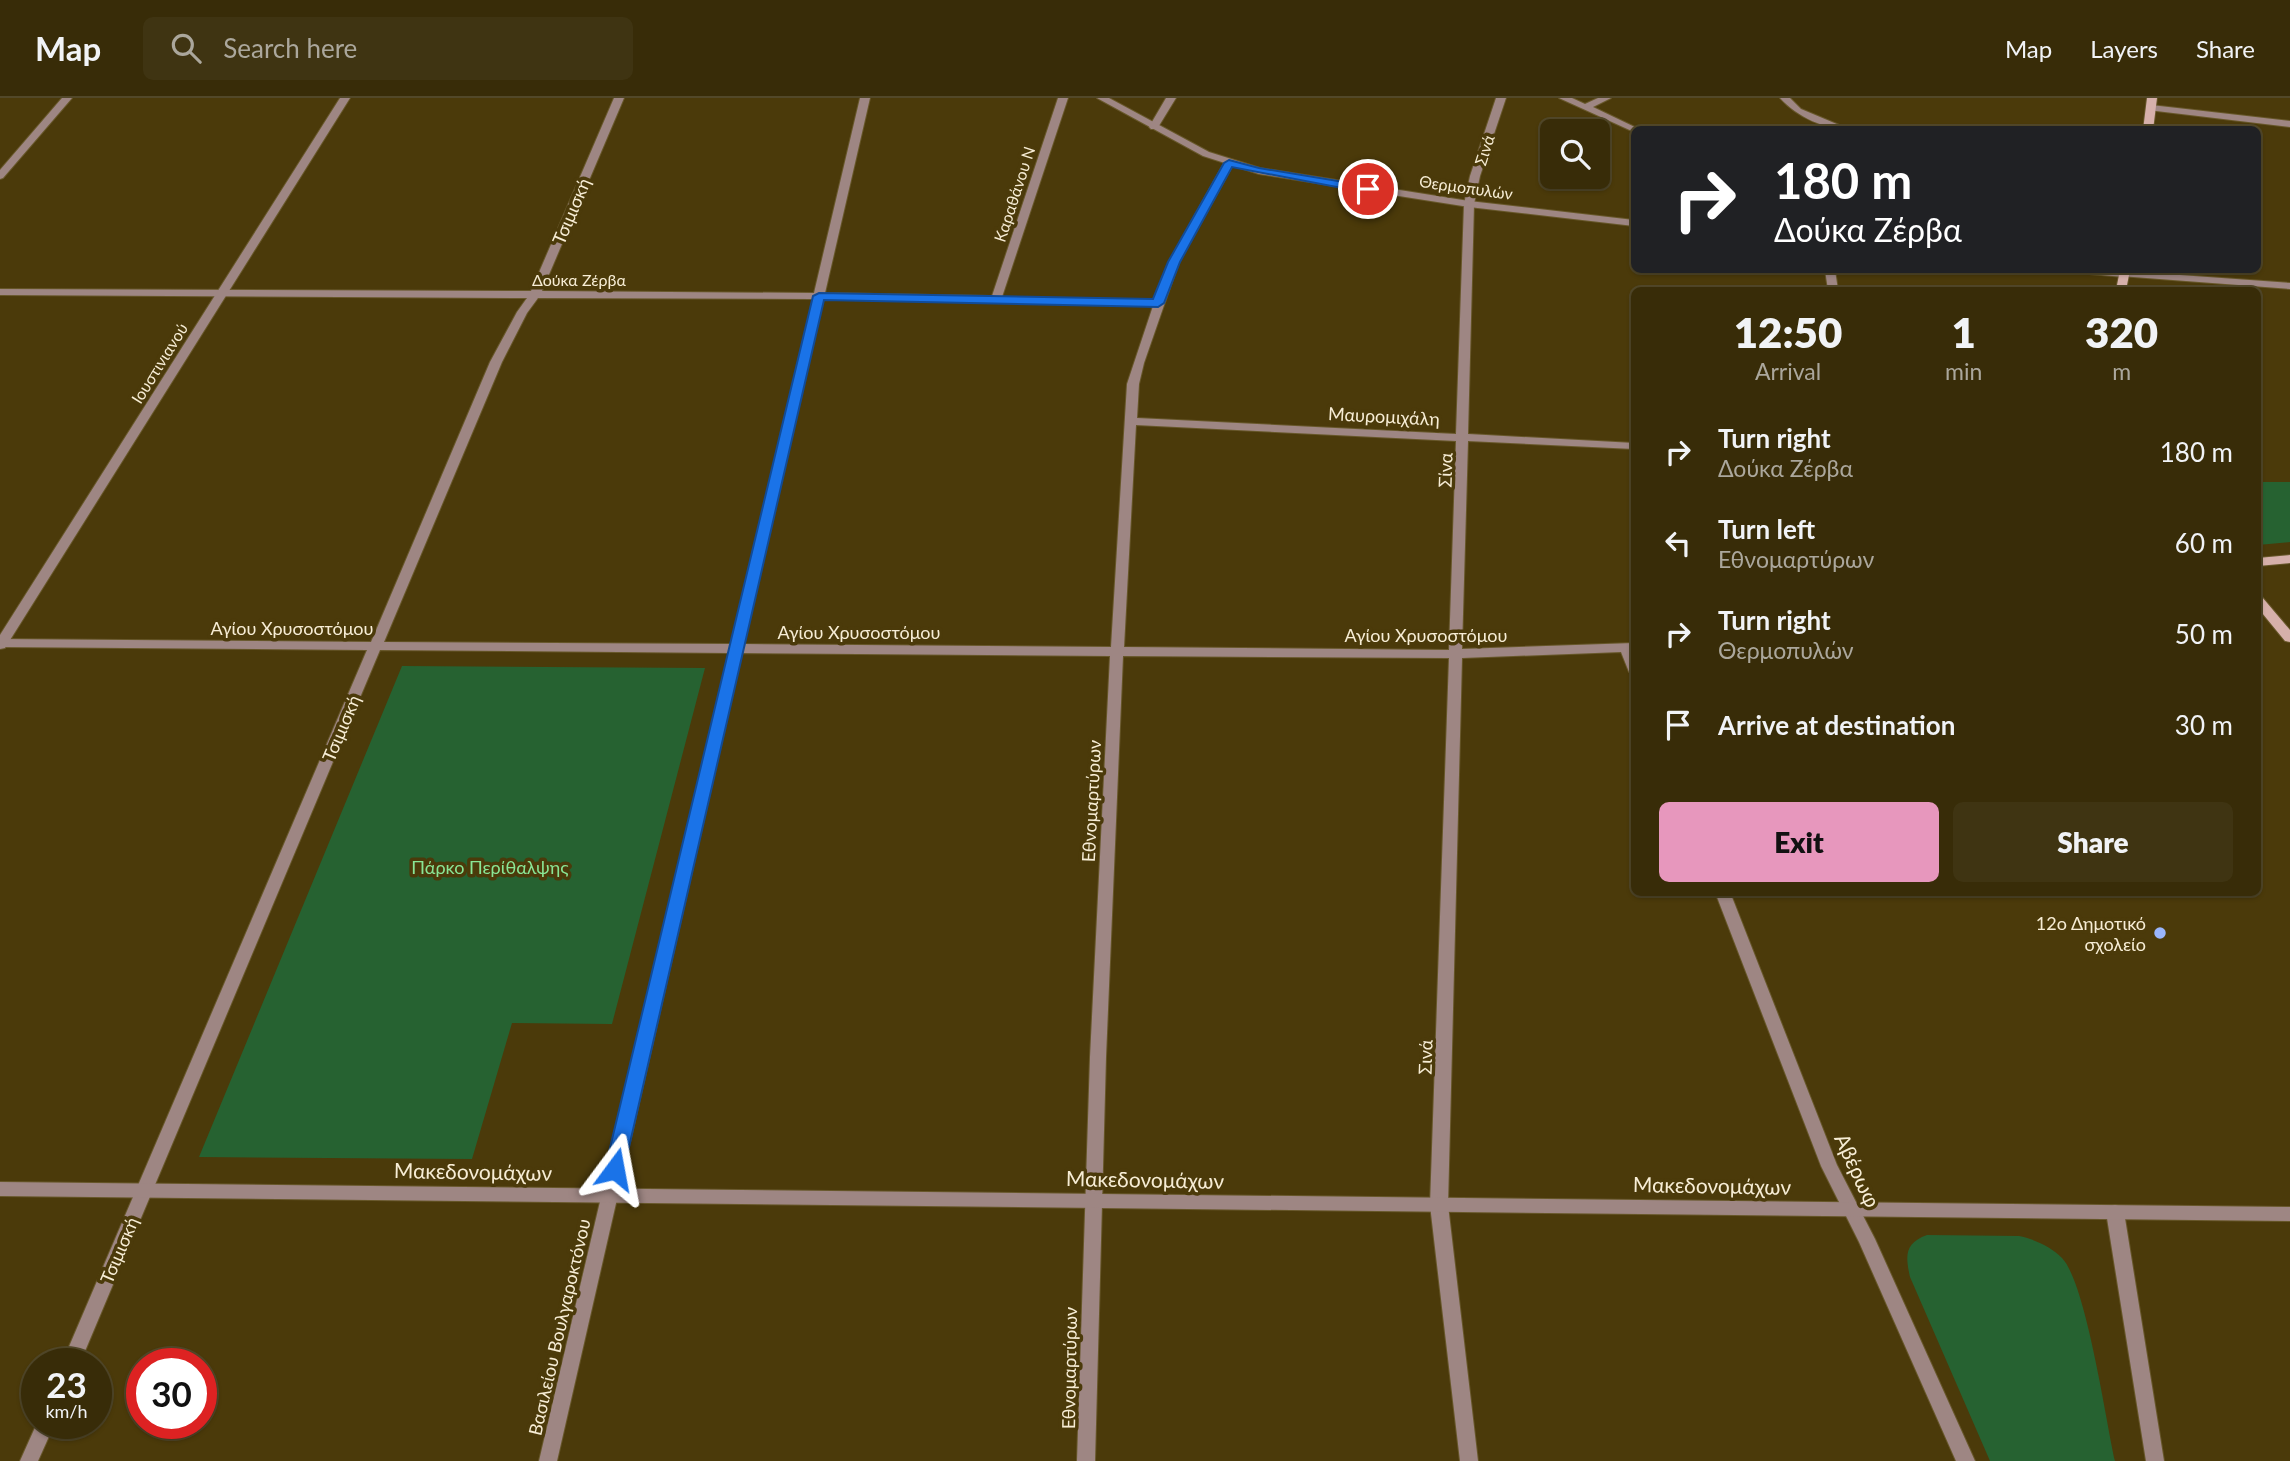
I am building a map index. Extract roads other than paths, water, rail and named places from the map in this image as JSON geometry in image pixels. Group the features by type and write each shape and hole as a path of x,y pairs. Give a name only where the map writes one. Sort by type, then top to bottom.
{"main road":[{"path":"2149,126 2152,103"},
{"path":"2261,562 2290,559"},
{"path":"2261,604 2290,638"}],"street":[{"path":"0,176 67,98"},
{"name":"Ιουστινιανού","path":"0,644 345,98"},
{"name":"Τσιμισκή","path":"77,1348 496,362 516,323 535,295 619,98"},
{"name":"Βασιλείου Βουλγαροκτόνου","path":"548,1461 865,98"},
{"name":"Καραθάνου Ν","path":"996,300 1063,98"},
{"name":"Θερμοπυλών","path":"1102,98 1154,127 1229,163 1259,171 1469,204 1631,223"},
{"path":"1154,127 1171,98"},
{"name":"Σινά","path":"1469,204 1501,98"},
{"path":"1564,98 1631,127"},
{"path":"1586,107 1606,98"},
{"path":"1785,98 1798,111 1837,126"},
{"path":"2152,103 2289,126"},
{"name":"Εθνομαρτύρων","path":"1086,1461 1091,1202 1117,651 1136,373 1174,262 1229,163"},
{"name":"Σίνα","path":"1457,654 1469,204"},
{"path":"2136,273 2290,286"},
{"name":"Δούκα Ζέρβα","path":"0,292 819,296 1158,303"},
{"name":"Μαυρομιχάλη","path":"1131,421 1631,446"},
{"name":"Αγίου Χρυσοστόμου","path":"0,644 1457,654 1630,647"},
{"name":"Σινά","path":"1457,654 1439,1205 1469,1461"},
{"name":"Αβέρωφ","path":"1724,896 1829,1166 1966,1461"},
{"name":"Μακεδονομάχων","path":"0,1189 2290,1214"},
{"path":"2115,1212 2155,1461"},
{"path":"29,1461 39,1439"}],"place":[{"name":"12ο Δημοτικό σχολείο","path":"2160,933"}],"park label":[{"name":"Πάρκο Περίθαλψης","path":"490,867"}]}
